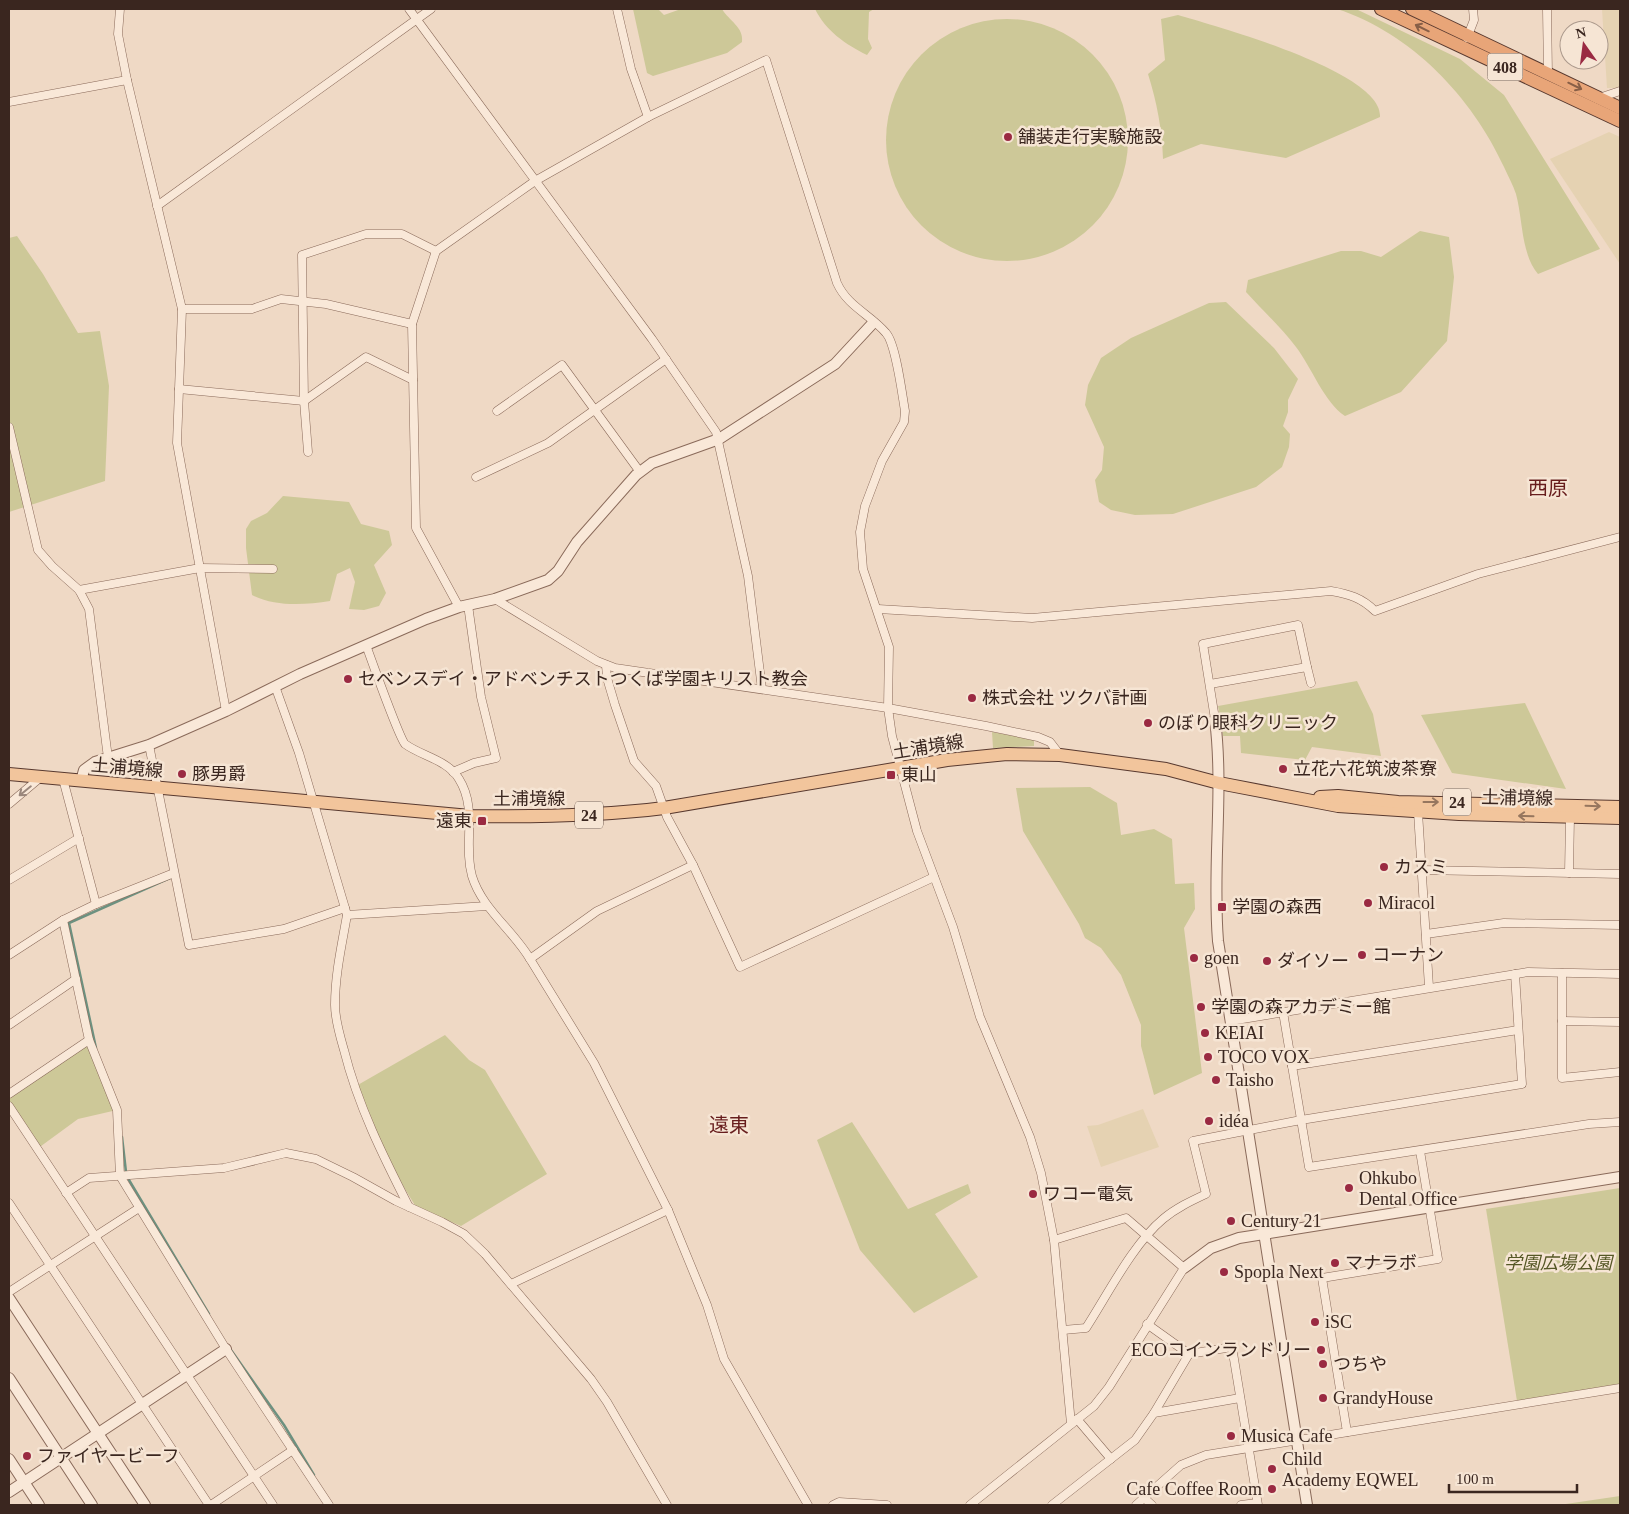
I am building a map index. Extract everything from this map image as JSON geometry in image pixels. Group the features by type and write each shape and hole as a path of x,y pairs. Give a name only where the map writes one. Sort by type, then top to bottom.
{"highway":[{"name":"408","path":"1381,9 1548,73 1620,108"},
{"name":"408","path":"1412,9 1465,42 1548,87 1620,121"}],"main road":[{"name":"土浦境線","path":"9,774 470,816 575,816 664,808 900,768 987,756 1060,755 1166,769 1219,783 1338,806 1418,812 1620,818"},
{"name":"土浦境線","path":"1295,798 1338,796 1398,802 1620,807"}],"street":[{"path":"120,9 118,34 127,80 182,308 177,443 226,711"},
{"path":"409,9 666,359 719,439 748,576 762,690"},
{"path":"158,206 431,9"},
{"path":"617,9 631,69 648,117"},
{"path":"1465,42 1474,20 1473,9"},
{"path":"1547,9 1548,87"},
{"path":"453,772 474,763 496,758 481,697 463,606 416,528 412,324 436,251 535,181 648,117 766,60 837,284 850,304 886,332 892,345 905,411 904,422 882,461 865,506 860,532 863,569 878,609 888,647 888,708 900,768 916,831 953,927 980,1017 1034,1148 1054,1240 1074,1422 1111,1459"},
{"path":"9,102 127,80"},
{"path":"1599,98 1620,91"},
{"path":"308,452 304,401 302,255 366,234 402,234 436,251"},
{"path":"182,308 252,309 281,299 326,304 412,324"},
{"path":"81,781 84,770 88,765 149,745 366,645 463,606 495,599 548,580 558,571 577,542 640,472 652,463 719,439 835,364 873,323"},
{"path":"179,389 304,401 366,357 413,380"},
{"path":"476,477 548,443 666,359"},
{"path":"496,411 562,366 640,472"},
{"path":"9,427 38,550 52,566 79,590 89,609 108,758"},
{"path":"878,609 1032,618 1331,592 1350,594 1366,601 1375,611 1478,574 1620,536"},
{"path":"79,590 200,568 273,569"},
{"path":"495,599 606,665 675,678 888,708 1038,738 1050,742 1060,755"},
{"path":"1307,1505 1218,941 1215,904 1219,783 1215,719 1203,644 1298,625 1311,683"},
{"path":"366,645 404,743 453,772 459,779 470,816 471,874 478,892 487,906 514,934 594,1063 668,1210 707,1305 724,1359 805,1504"},
{"path":"606,665 607,678 615,706 634,760 656,786 664,808 693,865 740,967 934,877"},
{"path":"1210,684 1307,667"},
{"path":"275,686 346,911 338,967 335,1007 353,1087 363,1112 409,1207"},
{"path":"149,745 158,788 171,874 189,946 284,929 346,911 487,906"},
{"path":"9,804 41,777"},
{"path":"63,779 96,904"},
{"path":"1418,812 1429,987"},
{"path":"1569,873 1570,816"},
{"path":"9,880 79,838"},
{"path":"530,959 596,911 693,865"},
{"path":"1421,870 1620,874"},
{"path":"9,955 63,920 96,904 171,874"},
{"path":"63,920 89,1040 117,1110 120,1176 226,1349 329,1505"},
{"path":"1426,934 1504,923 1620,925"},
{"path":"1562,973 1562,1078 1620,1072"},
{"path":"1230,1021 1515,974 1620,974"},
{"path":"1063,1330 1086,1328 1146,1235 1177,1209 1206,1194 1193,1141 1301,1120 1522,1084 1515,974"},
{"path":"9,1024 76,979"},
{"path":"1283,1012 1309,1167 1590,1124 1620,1122"},
{"path":"1562,1021 1620,1022"},
{"path":"1292,1066 1518,1030"},
{"path":"9,1094 89,1040"},
{"path":"9,1106 273,1505"},
{"path":"1347,1432 1322,1278 1438,1259 1420,1151"},
{"path":"66,1193 89,1178 224,1168 274,1155 296,1154 309,1156 323,1162 464,1234 485,1254 511,1284 596,1387 667,1505"},
{"path":"970,1505 1094,1406 1109,1387 1184,1268 1199,1255 1225,1242 1264,1234 1620,1178"},
{"path":"9,1203 210,1505 293,1450"},
{"path":"9,1292 140,1208"},
{"path":"511,1284 668,1210"},
{"path":"1054,1240 1126,1218 1184,1268"},
{"path":"9,1298 145,1505"},
{"path":"1147,1324 1189,1354 1232,1347 1258,1504 1241,1505"},
{"path":"9,1492 226,1349"},
{"path":"1052,1505 1135,1440 1154,1413 1189,1354"},
{"path":"9,1378 92,1505"},
{"path":"1136,1505 1181,1465 1206,1455 1620,1388"},
{"path":"1154,1413 1240,1398"},
{"path":"9,1459 39,1505"},
{"path":"1143,1497 1152,1505"},
{"path":"833,1505 839,1502 887,1505"}],"shaded area":[{"path":"1602,9 1620,9 1620,88 1607,88 1606,70 1609,70 1609,20 1603,20"},
{"path":"1609,132 1620,137 1620,264 1550,159"},
{"path":"1143,1109 1159,1147 1101,1167 1087,1126 1098,1125"}],"green space":[{"path":"633,9 658,9 664,15 681,9 722,9 741,32 742,42 727,53 653,76 647,73"},
{"path":"815,9 874,9 869,12 868,39 872,48 867,55 851,46 830,30"},
{"path":"1337,9 1356,9 1460,59 1504,95 1600,249 1538,274 1532,266 1525,247 1515,191 1491,141 1475,116 1457,93 1414,51 1390,34 1364,20"},
{"path":"1178,15 1259,40 1328,68 1355,84 1374,100 1380,117 1286,158 1201,144 1163,159 1162,137 1148,74 1165,60 1161,19"},
{"path":"1007,19 1031,21 1064,33 1084,47 1100,63 1114,83 1123,105 1128,140 1126,164 1114,197 1100,217 1084,233 1064,247 1042,256 1007,261 983,259 950,247 930,233 914,217 900,197 891,175 886,140 888,116 900,83 914,63 930,47 950,33 972,24"},
{"path":"1420,231 1449,237 1454,277 1447,341 1401,392 1345,416 1331,402 1302,355 1246,292 1248,280 1341,251 1361,251 1381,257"},
{"path":"17,236 43,274 78,333 100,331 109,386 105,481 9,512 9,238"},
{"path":"1226,302 1274,348 1298,379 1288,400 1288,412 1283,426 1290,434 1289,447 1282,467 1256,487 1173,514 1135,515 1111,510 1099,502 1095,480 1102,470 1104,447 1085,405 1088,385 1101,358 1131,338 1209,303"},
{"path":"283,496 349,502 361,524 389,531 392,545 374,565 386,593 379,606 364,610 349,609 355,582 350,568 337,574 330,601 290,604 270,602 252,595 246,548 246,529 251,521 267,513"},
{"path":"1357,681 1373,714 1381,756 1312,747 1305,760 1241,753 1240,736 1223,736 1218,706"},
{"path":"1525,703 1566,789 1452,773 1421,715"},
{"path":"992,732 1034,739 1034,746 993,748"},
{"path":"1090,787 1117,803 1121,835 1154,829 1172,839 1175,884 1194,883 1195,909 1184,928 1202,1073 1154,1095 1141,1046 1141,1025 1121,975 1101,948 1085,938 1079,924 1023,831 1016,788"},
{"path":"445,1035 469,1060 485,1070 547,1174 461,1226 416,1207 394,1171 356,1086"},
{"path":"89,1040 117,1110 78,1119 37,1149 9,1106 9,1094"},
{"path":"852,1122 908,1209 968,1184 971,1193 935,1214 978,1277 914,1313 860,1250 817,1140"},
{"name":"学園広場公園","path":"1620,1188 1620,1384 1517,1401 1486,1209"},
{"path":"1620,1496 1620,1505 1559,1505"}],"waterway":[{"path":"96,1048 69,923 172,877"},
{"path":"122,1137 126,1172"},
{"path":"129,1180 209,1314"},
{"path":"231,1350 284,1425 314,1475"}],"place":[{"name":"舗装走行実験施設","path":"1008,137"},
{"name":"セベンスデイ・アドベンチストつくば学園キリスト教会","path":"348,679"},
{"name":"株式会社 ツクバ計画","path":"972,698"},
{"name":"のぼり眼科クリニック","path":"1148,723"},
{"name":"立花六花筑波茶寮","path":"1283,769"},
{"name":"豚男爵","path":"182,774"},
{"name":"東山","path":"891,775"},
{"name":"遠東","path":"482,821"},
{"name":"カスミ","path":"1384,867"},
{"name":"Miracol","path":"1368,903"},
{"name":"学園の森西","path":"1222,907"},
{"name":"コーナン","path":"1362,955"},
{"name":"goen","path":"1194,958"},
{"name":"ダイソー","path":"1267,961"},
{"name":"学園の森アカデミー館","path":"1201,1007"},
{"name":"KEIAI","path":"1205,1033"},
{"name":"TOCO VOX","path":"1208,1057"},
{"name":"Taisho","path":"1216,1080"},
{"name":"idéa","path":"1209,1121"},
{"name":"Ohkubo Dental Office","path":"1349,1188"},
{"name":"ワコー電気","path":"1033,1194"},
{"name":"Century 21","path":"1231,1221"},
{"name":"マナラボ","path":"1335,1263"},
{"name":"Spopla Next","path":"1224,1272"},
{"name":"iSC","path":"1315,1322"},
{"name":"ECOコインランドリー","path":"1321,1350"},
{"name":"つちや","path":"1323,1364"},
{"name":"GrandyHouse","path":"1323,1398"},
{"name":"Musica Cafe","path":"1231,1436"},
{"name":"ファイヤービーフ","path":"27,1456"},
{"name":"Child Academy EQWEL","path":"1272,1469"},
{"name":"Cafe Coffee Room","path":"1272,1489"}],"district":[{"name":"西原","path":"1548,488"},
{"name":"遠東","path":"729,1125"}]}
